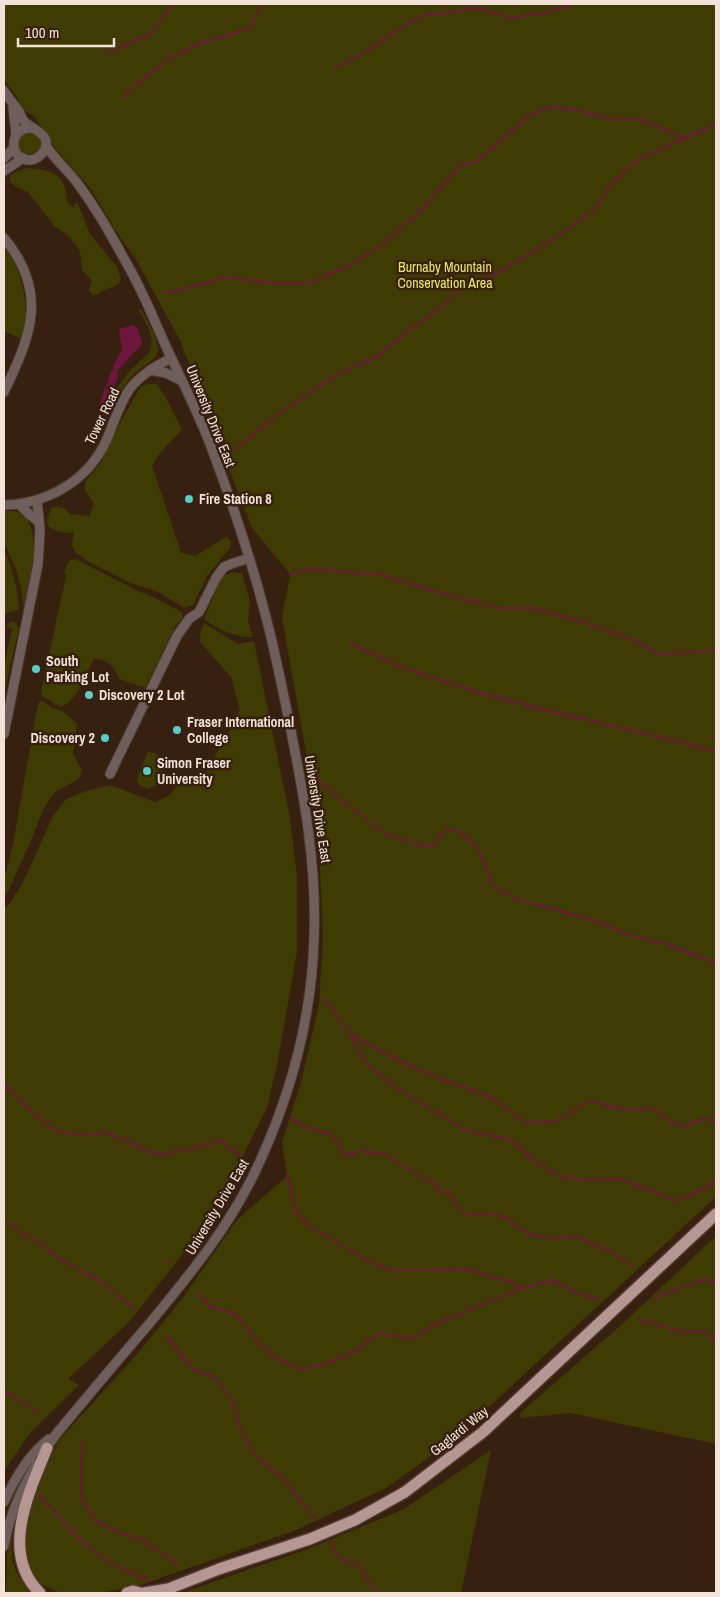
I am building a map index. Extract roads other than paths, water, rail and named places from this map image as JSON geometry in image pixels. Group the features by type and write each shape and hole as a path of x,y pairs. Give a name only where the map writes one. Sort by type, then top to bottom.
{"main road":[{"name":"Gaglardi Way","path":"144,1593 165,1591 219,1569 310,1539 355,1520 405,1492 483,1432 716,1214"},
{"path":"40,1593 23,1577 17,1564 15,1538 22,1507 47,1448"},
{"path":"127,1593 134,1591 140,1593"}],"street":[{"path":"4,91 18,110 26,124 37,129 44,136 46,146 41,155 32,160 23,158 14,148 16,135 14,106"},
{"path":"16,135 23,129 32,128"},
{"name":"University Drive East","path":"4,1546 15,1504 26,1480 57,1433 195,1268 217,1238 260,1162 275,1127 296,1060 306,1016 314,940 314,882 297,760 275,653 249,558 211,448 144,298 80,186 59,165 46,146"},
{"path":"4,158 14,148"},
{"path":"4,171 23,158"},
{"name":"University Drive East","path":"36,158 59,165"},
{"path":"4,238 14,251 27,276 31,319 19,361 4,392"},
{"name":"Tower Road","path":"4,505 20,505 54,494 81,476 95,460 124,399 134,385 150,370 171,358"},
{"path":"150,370 182,381"},
{"path":"4,734 38,564 39,522 37,500"},
{"path":"20,505 39,522"},
{"path":"110,774 177,636 188,619 199,612 216,578 224,568 249,558"},
{"name":"University Drive East","path":"4,1502 21,1471 43,1443 57,1433"}],"waterway":[{"path":"105,54 151,34 173,4"},
{"path":"123,97 168,59 202,42 248,29 263,4"},
{"path":"334,69 368,50 404,25 426,15 477,8 513,18 555,10 573,4"},
{"path":"166,293 229,277 269,283 309,283 349,265 378,247 417,215 461,164 476,162 530,115 553,106 612,119 639,119 685,138"},
{"path":"234,451 267,422 332,377 380,355 408,330 424,320 463,288 504,269 549,242 596,209 610,185 641,158 716,124"},
{"path":"290,574 310,569 378,574 499,608 533,608 581,621 629,638 660,654 716,650"},
{"path":"350,643 405,668 442,681 518,703 716,751"},
{"path":"310,775 369,821"},
{"path":"372,824 385,833 401,839 433,846 447,828 457,831 466,836 478,849 492,885 519,900 600,922 627,934 670,945 716,963"},
{"path":"325,999 349,1033 367,1064 392,1085 465,1130 512,1140 534,1160 561,1177 588,1180 621,1179 677,1201 708,1187 716,1179"},
{"path":"351,1035 402,1062 493,1098 527,1123 557,1121 589,1101 628,1110 650,1108 671,1122 682,1126 703,1119 716,1121"},
{"path":"4,1084 40,1119 58,1131 80,1135 105,1132 158,1155 222,1140 231,1150 240,1154"},
{"path":"290,1118 309,1128 331,1134 339,1144 344,1156 359,1151 388,1155 424,1179 433,1182 440,1192 449,1193 462,1213 483,1215 492,1213 512,1220 517,1228 534,1235 554,1239 575,1236 617,1255 633,1266"},
{"path":"287,1176 296,1212 309,1226 370,1262 392,1270 466,1269 511,1282 522,1288 552,1280 581,1295 598,1298"},
{"path":"4,1219 17,1230 45,1246 61,1260 102,1282 135,1309"},
{"path":"655,1297 706,1279 716,1284"},
{"path":"197,1293 211,1307 234,1313 257,1341 277,1359 300,1369 329,1363 355,1351 380,1333 412,1339 433,1325 522,1288"},
{"path":"638,1320 683,1332 704,1331 716,1342"},
{"path":"166,1336 192,1368 214,1377 232,1400 242,1432 255,1455 286,1482 316,1520"},
{"path":"4,1391 40,1413"},
{"path":"82,1440 81,1499 95,1520 123,1534 146,1542 177,1564"},
{"path":"38,1495 98,1554 118,1567 151,1581"},
{"path":"330,1542 339,1558 359,1565 372,1587 380,1593"}],"place":[{"name":"Fire Station 8","path":"189,499"},
{"name":"South Parking Lot","path":"36,669"},
{"name":"Discovery 2 Lot","path":"89,695"},
{"name":"Fraser International College","path":"177,730"},
{"name":"Discovery 2","path":"105,738"},
{"name":"Simon Fraser University","path":"147,771"}],"park label":[{"name":"Burnaby Mountain Conservation Area","path":"445,276"}]}
